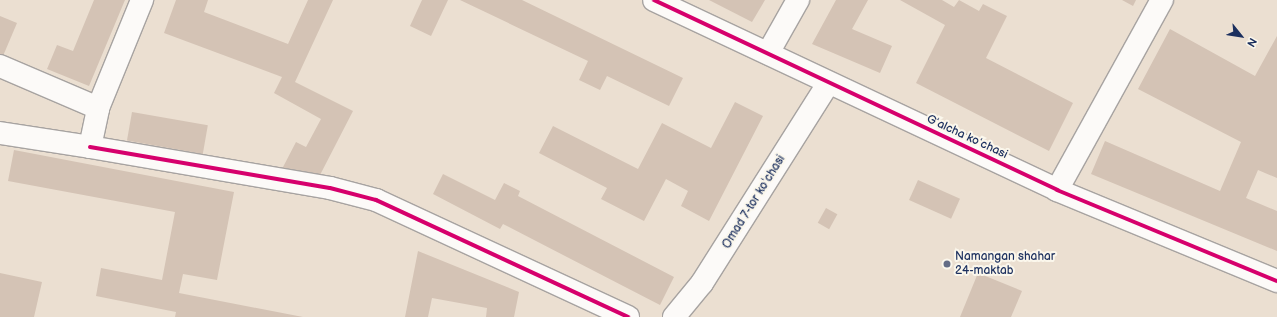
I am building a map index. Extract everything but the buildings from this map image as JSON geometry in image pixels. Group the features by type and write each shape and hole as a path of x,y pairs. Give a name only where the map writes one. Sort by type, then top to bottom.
{"street":[{"path":"90,147 98,108 142,0"},
{"name":"Gʻalcha koʻchasi","path":"654,0 768,53 828,84 1057,190 1277,281"},
{"path":"768,53 798,0"},
{"path":"1057,190 1162,0"},
{"path":"0,66 98,108"},
{"name":"Omad 7-tor koʻchasi","path":"674,317 702,283 828,84"},
{"path":"0,133 330,188 376,200 628,317"}],"cycle path":[{"path":"654,0 1057,190 1277,281"},
{"path":"90,147 330,188 376,200 628,317"}],"place":[{"name":"Namangan shahar 24-maktab","path":"947,264"}]}
